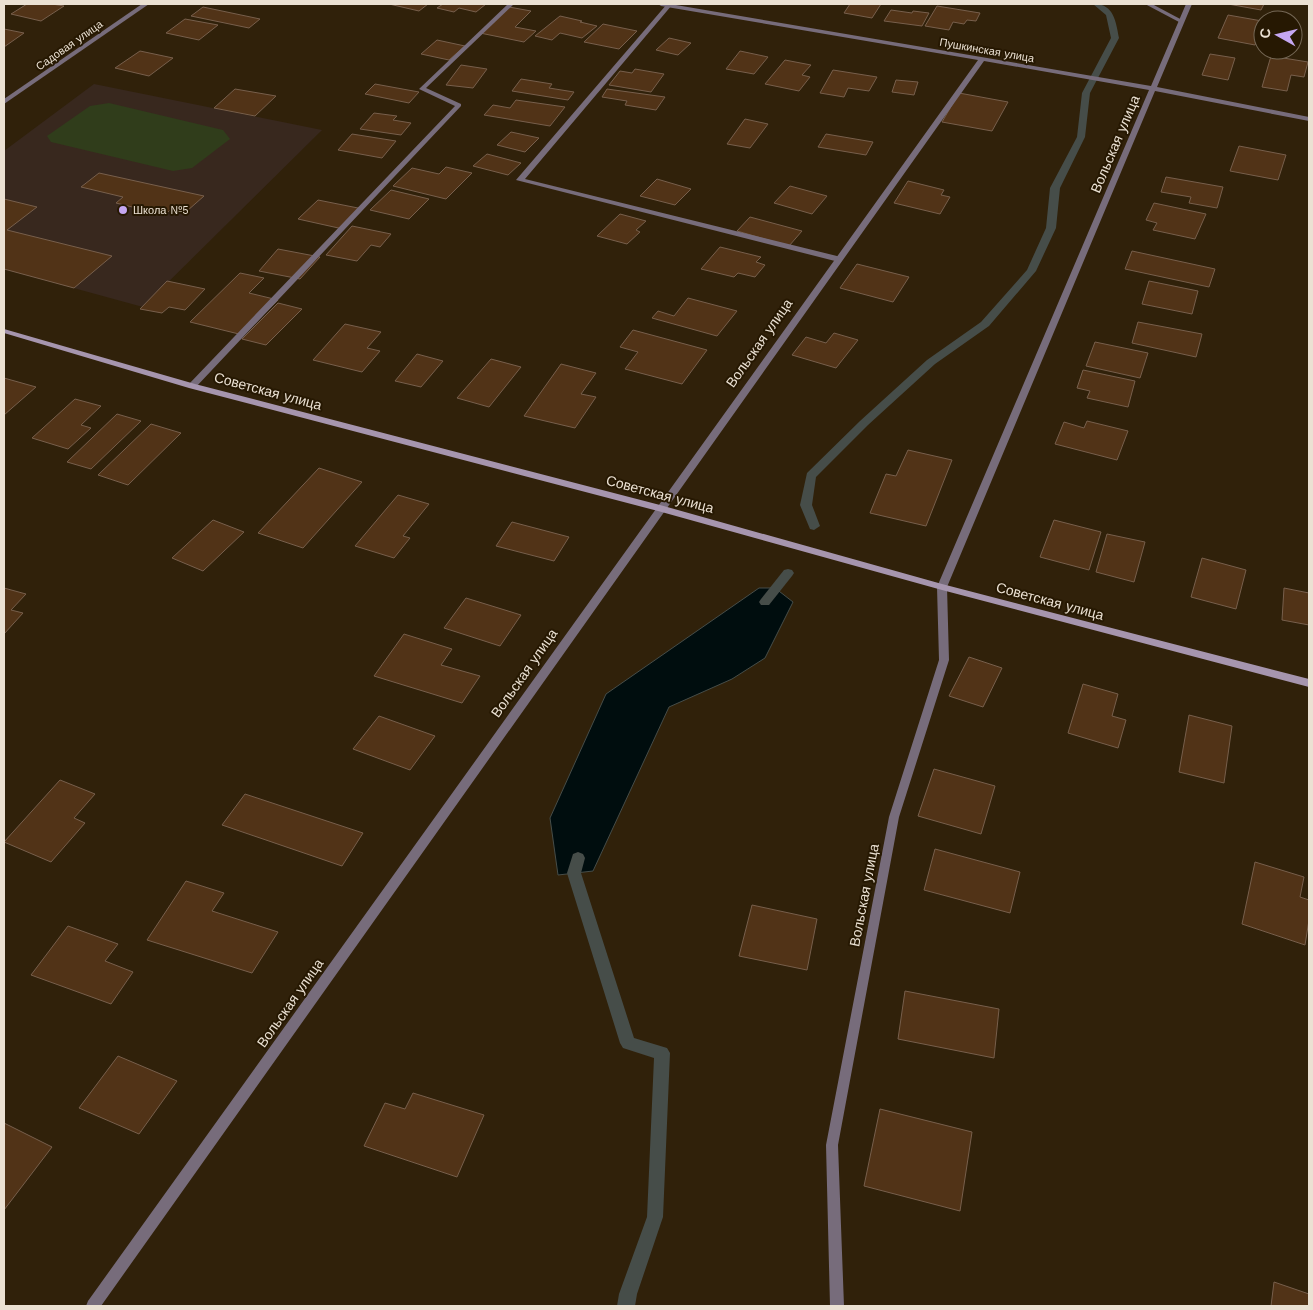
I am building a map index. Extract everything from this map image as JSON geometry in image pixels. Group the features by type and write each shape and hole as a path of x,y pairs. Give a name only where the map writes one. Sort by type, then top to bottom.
{"main road":[{"name":"Советская улица","path":"4,331 192,386 660,508 942,587 1309,683"}],"street":[{"name":"Садовая улица","path":"4,102 146,4"},
{"path":"192,386 459,105 422,89 511,4"},
{"path":"665,4 520,180 838,259"},
{"name":"Пушкинская улица","path":"665,4 1155,89 1309,119"},
{"path":"1148,4 1181,21"},
{"name":"Вольская улица","path":"837,1306 832,1145 894,817 944,660 942,587 1155,89 1189,4"},
{"name":"Вольская улица","path":"93,1306 660,508 982,59"}],"shaded area":[{"name":"Школа №5","path":"94,84 322,130 143,307 4,269 4,151"},
{"path":"759,588 775,588 793,602 765,658 732,679 669,707 593,871 558,875 550,818 606,694"}],"green space":[{"path":"109,103 223,130 230,139 192,168 173,171 51,142 47,136 90,106"}],"building":[{"path":"27,4 64,6 41,21 11,14"},
{"path":"389,4 428,4 419,11"},
{"path":"443,4 486,4 476,12 459,8 454,12 437,8"},
{"path":"850,4 881,4 872,18 844,13"},
{"path":"1228,4 1264,4 1261,10"},
{"path":"937,6 980,13 976,21 967,20 964,24 953,22 949,30 925,26"},
{"path":"203,7 260,19 249,28 191,16"},
{"path":"509,7 531,11 515,27 536,31 524,42 480,33"},
{"path":"891,10 929,13 922,26 884,21"},
{"path":"1228,15 1253,19 1253,45 1218,38"},
{"path":"560,16 597,26 582,38 560,33 552,40 535,36"},
{"path":"185,19 218,25 199,40 166,33"},
{"path":"603,24 637,31 619,49 584,42"},
{"path":"4,29 24,33 4,47"},
{"path":"669,38 691,43 678,55 656,50"},
{"path":"437,40 465,46 449,60 421,54"},
{"path":"140,51 173,58 149,76 115,68"},
{"path":"740,51 768,57 754,74 726,69"},
{"path":"1210,54 1235,58 1228,80 1202,75"},
{"path":"785,60 811,65 802,75 810,77 799,91 765,84"},
{"path":"1270,60 1308,62 1304,77 1291,75 1287,91 1262,87"},
{"path":"461,65 487,69 473,88 446,85"},
{"path":"635,69 664,74 651,92 609,85 620,71 632,73"},
{"path":"833,70 877,77 869,91 848,88 844,97 820,93"},
{"path":"521,79 552,84 549,88 574,92 568,100 512,91"},
{"path":"896,80 918,82 914,95 892,92"},
{"path":"375,84 419,92 409,103 365,94"},
{"path":"235,89 276,96 255,116 214,108"},
{"path":"607,89 665,97 656,110 625,105 627,101 602,97"},
{"path":"959,93 1008,102 992,131 942,122"},
{"path":"516,100 565,107 550,126 484,115 493,105 510,108"},
{"path":"374,113 397,116 393,120 411,123 401,135 360,129"},
{"path":"745,119 768,124 750,148 727,144"},
{"path":"511,132 539,138 525,152 497,145"},
{"path":"352,134 396,141 382,158 338,150"},
{"path":"826,134 873,142 866,155 818,147"},
{"path":"1239,146 1286,155 1278,180 1230,171"},
{"path":"487,154 521,163 508,175 473,166"},
{"path":"446,167 472,173 446,199 393,186 412,168 439,174"},
{"path":"99,173 204,196 187,211 172,208 165,215 116,203 123,197 81,187"},
{"path":"1166,177 1223,187 1217,208 1189,203 1191,197 1161,192"},
{"path":"657,179 691,189 675,205 640,196"},
{"path":"908,181 944,190 941,195 950,197 940,214 894,203"},
{"path":"790,186 827,196 812,214 774,203"},
{"path":"391,190 429,199 409,219 370,210"},
{"path":"4,199 37,207 7,230 112,256 74,288 4,269"},
{"path":"318,200 363,209 343,229 298,219"},
{"path":"1154,203 1206,214 1195,239 1153,230 1157,223 1146,220"},
{"path":"620,214 646,221 636,230 640,232 627,244 597,236"},
{"path":"750,217 802,231 789,246 737,231"},
{"path":"352,226 391,234 380,247 371,245 357,261 326,255"},
{"path":"720,247 761,257 756,262 765,265 755,277 738,273 734,277 701,269"},
{"path":"278,249 320,257 300,279 259,271"},
{"path":"1132,251 1215,269 1209,287 1125,269"},
{"path":"857,264 909,277 893,302 840,288"},
{"path":"240,273 264,278 249,293 278,300 243,335 190,322"},
{"path":"167,281 205,289 185,310 169,307 162,313 140,309"},
{"path":"1149,281 1198,291 1192,314 1142,304"},
{"path":"688,298 737,311 717,336 652,318 658,311 674,316"},
{"path":"278,303 302,309 266,345 242,339"},
{"path":"1138,322 1202,334 1196,357 1132,343"},
{"path":"345,324 381,332 367,348 380,351 362,372 313,360"},
{"path":"633,330 707,350 682,384 625,369 638,352 620,347"},
{"path":"834,333 858,340 836,368 792,355 806,337 826,343"},
{"path":"1095,342 1148,353 1140,378 1086,366"},
{"path":"417,354 443,361 421,387 395,381"},
{"path":"491,359 521,367 489,407 457,398"},
{"path":"561,364 596,373 581,394 596,397 575,428 524,416"},
{"path":"1083,370 1135,381 1128,407 1087,398 1090,391 1077,388"},
{"path":"4,378 36,387 4,415"},
{"path":"75,399 101,406 81,425 91,428 68,449 32,438"},
{"path":"117,414 141,421 91,469 67,462"},
{"path":"1087,421 1128,431 1117,460 1055,444 1064,422 1084,428"},
{"path":"151,424 181,433 128,485 98,475"},
{"path":"908,450 952,460 926,526 870,513 886,474 896,476"},
{"path":"319,468 362,482 303,548 258,533"},
{"path":"398,495 429,504 403,536 410,538 394,558 355,546"},
{"path":"213,520 244,532 203,571 172,558"},
{"path":"1054,520 1101,532 1089,570 1040,557"},
{"path":"512,522 569,537 554,561 496,546"},
{"path":"1107,534 1145,542 1134,582 1096,572"},
{"path":"1202,558 1246,570 1236,609 1191,597"},
{"path":"4,588 26,594 11,610 23,613 4,634"},
{"path":"1284,588 1309,593 1309,625 1282,620"},
{"path":"466,598 521,615 500,646 444,628"},
{"path":"404,634 452,649 441,665 480,676 462,703 374,676"},
{"path":"969,657 1002,668 983,707 949,696"},
{"path":"1083,684 1118,694 1112,716 1126,720 1118,748 1068,733"},
{"path":"1189,715 1232,726 1224,783 1179,772"},
{"path":"379,716 435,736 410,770 353,749"},
{"path":"934,769 995,786 981,834 918,816"},
{"path":"60,780 95,794 74,818 85,823 51,862 4,842"},
{"path":"245,794 363,833 342,866 222,825"},
{"path":"935,849 1020,872 1010,913 924,890"},
{"path":"1255,862 1304,877 1300,897 1309,900 1309,920 1305,945 1242,924"},
{"path":"186,881 224,893 212,911 278,932 252,973 147,940"},
{"path":"752,905 817,919 807,970 739,956"},
{"path":"68,926 118,944 105,961 133,972 111,1004 31,975"},
{"path":"905,991 999,1009 994,1058 898,1039"},
{"path":"118,1056 177,1081 139,1134 79,1108"},
{"path":"413,1093 484,1115 457,1177 364,1146 385,1103 405,1109"},
{"path":"880,1109 972,1132 960,1211 864,1186"},
{"path":"4,1123 52,1147 4,1210"},
{"path":"1274,1282 1309,1294 1309,1306 1271,1306"}],"waterway":[{"path":"814,526 806,505 811,476 864,423 931,362 985,324 1031,271 1051,228 1055,188 1081,137 1086,93 1115,38 1110,14 1097,4"},
{"path":"765,602 788,573"},
{"path":"578,858 574,873 628,1043 662,1053 655,1217 628,1294 626,1306"}],"place":[{"name":"Школа №5","path":"123,210"}]}
